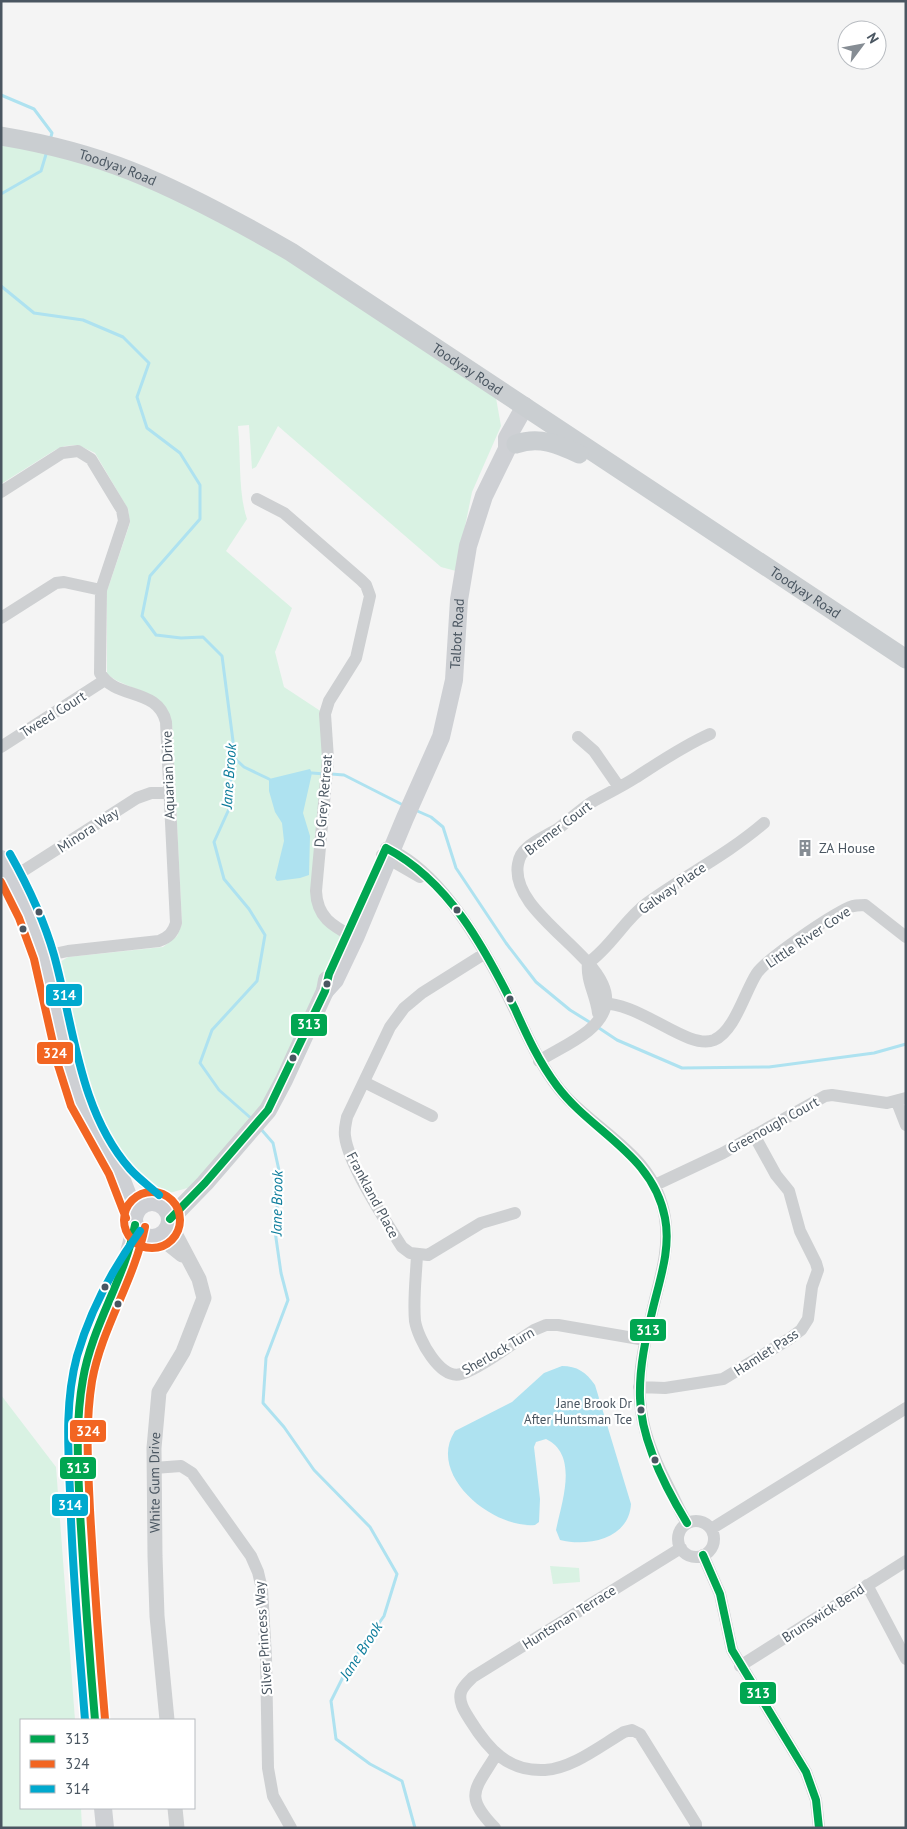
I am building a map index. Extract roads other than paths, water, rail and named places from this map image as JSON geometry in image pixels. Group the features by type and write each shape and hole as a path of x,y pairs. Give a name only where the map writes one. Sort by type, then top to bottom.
{"main road":[{"name":"Toodyay Road","path":"9,137 129,170 229,217 291,252 632,480 906,659"},
{"name":"Talbot Road","path":"170,1222 256,1125 284,1080 325,991 335,980 351,936 387,853 394,828 405,818 442,737 454,680 459,600 468,546 484,496 530,410"},
{"path":"511,446 527,440 554,442 632,480"},
{"path":"1,860 12,878 44,956 68,1063 80,1102 118,1170 140,1232 151,1237"},
{"path":"118,1170 155,1202 167,1209 170,1222 164,1233 151,1237 126,1267"},
{"name":"Talbot Road","path":"155,1202 174,1199 205,1183"},
{"path":"95,1719 82,1561 78,1415 83,1377 92,1341 126,1267 135,1219 142,1205 155,1202"},
{"path":"103,1809 105,1828"}],"street":[{"path":"1,492 62,453 73,450 87,455 119,505 124,521 101,590 100,670 105,680"},
{"name":"De Grey Retreat","path":"257,499 284,514 361,580 369,590 370,603 354,664 329,701 325,714 326,773 316,900 322,916 330,924 351,936"},
{"path":"1,618 56,583 64,582 101,590"},
{"name":"Tweed Court","path":"1,746 105,680"},
{"name":"Aquarian Drive","path":"44,956 68,951 160,941 171,934 176,923 168,793 166,722 160,708 149,699 105,680"},
{"name":"Bremer Court","path":"539,1061 587,1032 598,1018 601,1004 602,980 588,962 528,902 518,876 518,861 526,848 558,828 592,802 685,746 710,734"},
{"path":"578,737 594,751 619,787"},
{"name":"Minora Way","path":"12,878 137,798 151,793 168,793"},
{"name":"Galway Place","path":"588,962 608,947 643,906 707,863 734,848 764,823"},
{"path":"387,853 427,883 433,883 459,914 506,992 539,1061 566,1097 633,1153 655,1185 665,1219 666,1253 645,1340 639,1387 641,1416 648,1443 687,1523"},
{"name":"Little River Cove","path":"601,1004 635,1010 694,1040 710,1041 716,1039 727,1029 752,982 763,966 774,956 845,910 858,905 865,906 906,937"},
{"name":"Frankland Place","path":"417,1256 402,1247 366,1186 346,1142 344,1134 347,1117 390,1026 404,1008 422,994 484,954"},
{"path":"364,1082 432,1116"},
{"name":"Greenough Court","path":"655,1185 754,1135 825,1096 832,1095 887,1103 901,1100 906,1125"},
{"name":"Hamlet Pass","path":"639,1387 665,1388 723,1379 789,1339 801,1330 808,1319 812,1288 818,1270 816,1263 802,1237 789,1191 776,1175 754,1135"},
{"path":"417,1256 428,1256 493,1218 515,1214"},
{"name":"White Gum Drive","path":"167,1719 157,1616 154,1468 159,1392 183,1352 204,1298 199,1280 170,1222"},
{"name":"White Gum Drive","path":"151,1237 167,1243 187,1259"},
{"name":"Sherlock Turn","path":"417,1256 416,1325 438,1366 452,1375 467,1372 534,1330 546,1325 558,1325 645,1340"},
{"path":"711,1529 906,1408"},
{"name":"Silver Princess Way","path":"154,1468 181,1466 192,1473 251,1556 258,1572 262,1589 266,1658 268,1768 273,1796 291,1828"},
{"path":"698,1521 711,1529 712,1546 703,1555 693,1556 680,1548 678,1542 680,1531 687,1523 698,1521"},
{"name":"Huntsman Terrace","path":"496,1755 484,1742 465,1712 461,1702 461,1692 473,1677 680,1548"},
{"path":"703,1555 715,1579 724,1612 728,1640 740,1666 806,1772 816,1800 819,1828"},
{"name":"Brunswick Bend","path":"740,1666 906,1561"},
{"path":"867,1585 906,1658"},
{"path":"495,1828 478,1808 474,1794 496,1755 516,1766 532,1770 558,1768 624,1732 632,1730 640,1734 696,1824 696,1828"},
{"path":"175,1809 177,1828"}],"water":[{"path":"310,769 312,773 303,813 310,836 309,875 277,881 275,878 284,841 282,823 275,812 269,791 269,779"},
{"path":"562,1366 572,1367 581,1371 595,1385 631,1504 629,1516 615,1533 594,1541 571,1542 560,1540 556,1530 566,1480 565,1467 562,1456 556,1446 546,1439 536,1442 534,1447 540,1499 539,1522 535,1525 518,1524 484,1509 468,1496 456,1481 449,1465 448,1448 455,1431 512,1402 544,1373"}],"waterway":[{"name":"Jane Brook","path":"1,95 34,109 52,133 50,140"},
{"name":"Jane Brook","path":"1,194 41,171 47,151"},
{"name":"Jane Brook","path":"1,286 34,313 83,320 123,337 149,363 137,397 147,428 180,453 200,485 200,519 150,576 142,616 156,635 181,638 203,637 222,656 233,741 229,809 214,842 224,879 249,909 265,935 257,981 212,1030 200,1063 219,1090 253,1120"},
{"path":"232,756 244,767 269,779"},
{"path":"312,773 325,774"},
{"path":"331,774 344,775 405,806"},
{"path":"415,810 431,817 443,827 456,868 506,943 536,982 570,1010 591,1023"},
{"path":"596,1026 617,1040 682,1068 769,1067 874,1053 906,1044"},
{"name":"Jane Brook","path":"260,1128 273,1143 280,1175 275,1231 281,1273 288,1300 266,1358 263,1403 284,1427 314,1470 370,1527 397,1574 384,1616 347,1669 331,1701 336,1739 370,1764 402,1781 415,1828"}],"place":[{"name":"ZA House","path":"805,848"},
{"name":"Jane Brook Dr After Huntsman Tce","path":"641,1410"}]}
